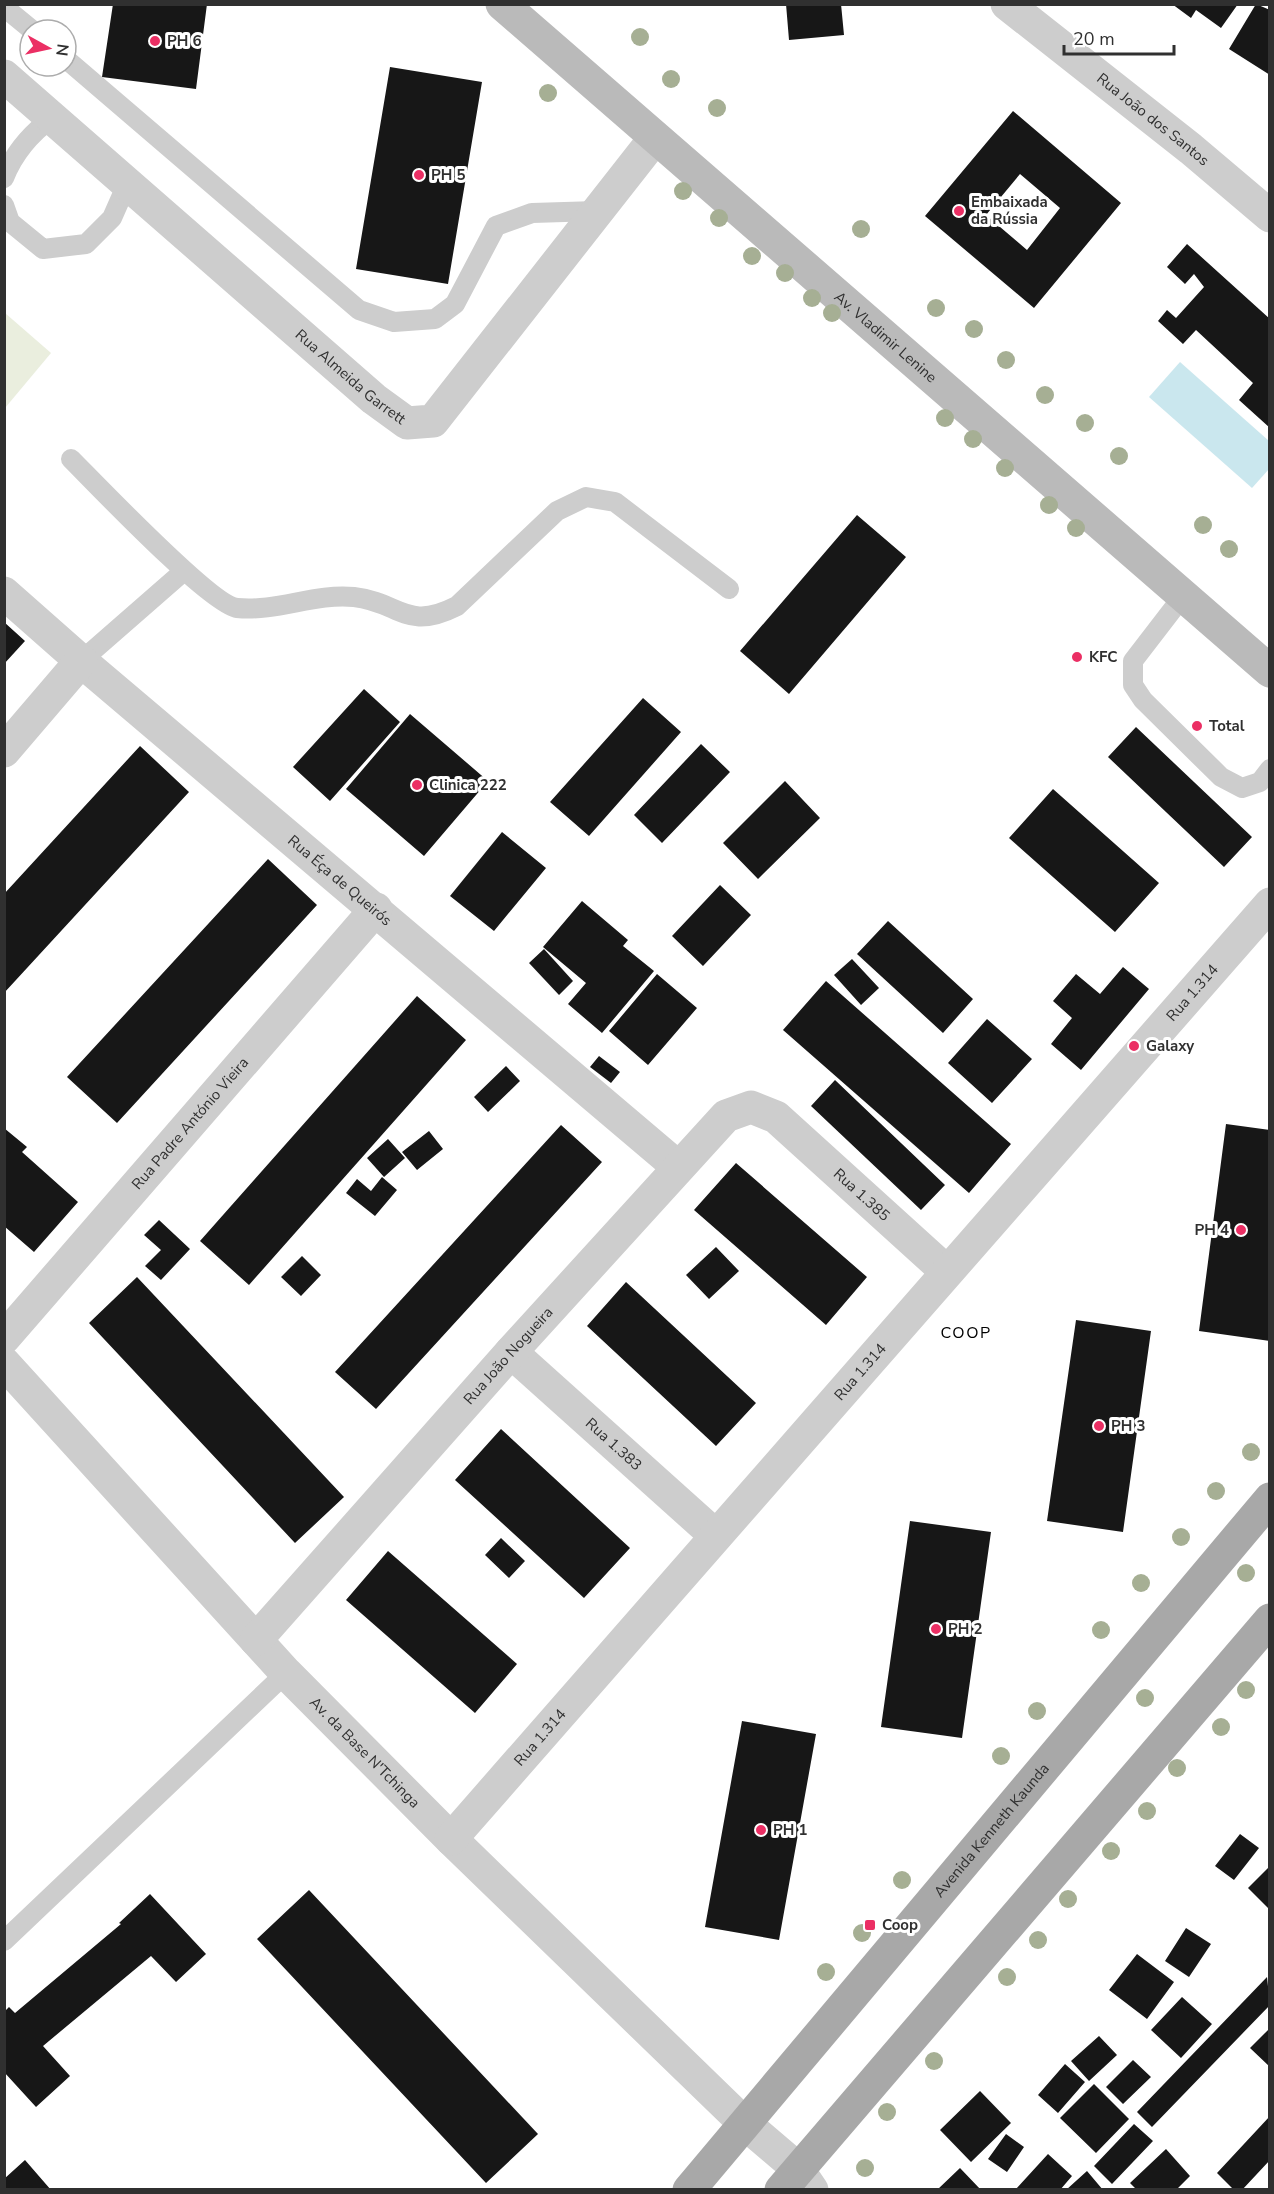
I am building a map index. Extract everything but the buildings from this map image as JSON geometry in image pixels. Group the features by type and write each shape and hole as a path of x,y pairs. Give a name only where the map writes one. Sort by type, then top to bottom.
{"main road":[{"name":"Av. Vladimir Lenine","path":"502,4 1269,671"},
{"name":"Avenida Kenneth Kaunda","path":"689,2190 743,2122 1269,1500"},
{"path":"797,2182 1269,1620"}],"street":[{"name":"Rua João dos Santos","path":"1006,4 1191,148 1269,216"},
{"name":"Rua Almeida Garrett","path":"4,76 374,399 407,423 433,421 655,138"},
{"name":"Rua Éça de Queirós","path":"4,594 678,1167"},
{"path":"4,751 81,661"},
{"name":"Rua 1.314","path":"450,1839 1269,904"},
{"name":"Rua Padre António Vieira","path":"4,1338 376,909"},
{"name":"Rua João Nogueira","path":"256,1640 511,1352 726,1116 751,1107 776,1117"},
{"name":"Rua 1.385","path":"776,1117 947,1272"},
{"name":"Rua 1.383","path":"511,1352 716,1536"},
{"name":"Av. da Base N'Tchinga","path":"4,1363 286,1673 450,1839 743,2122 797,2182"}],"lane":[{"path":"4,7 18,18"},
{"path":"78,69 359,310 394,322 435,319 455,304 496,226 532,213 597,211"},
{"path":"4,178 10,163 33,132 52,118"},
{"path":"4,205 10,222 43,249 86,244 112,218 127,184"},
{"path":"71,459 184,571 233,608 270,609 336,595 364,598 418,618 440,615 457,606 557,511 586,497 615,502 729,589"},
{"path":"81,661 184,571"},
{"path":"1183,596 1132,661 1133,685 1143,700 1221,777 1242,788 1260,782 1269,769"},
{"path":"4,1941 286,1673"}],"green space":[{"path":"5,313 51,353 5,408"}],"water":[{"path":"1180,362 1269,441 1269,469 1252,488 1149,397"}],"place":[{"name":"PH 6","path":"155,41"},
{"name":"PH 5","path":"419,175"},
{"name":"Embaixada da Rússia","path":"959,211"},
{"name":"KFC","path":"1077,657"},
{"name":"Total","path":"1197,726"},
{"name":"Clinica 222","path":"417,785"},
{"name":"Galaxy","path":"1134,1046"},
{"name":"PH 4","path":"1241,1230"},
{"name":"PH 3","path":"1099,1426"},
{"name":"PH 2","path":"936,1629"},
{"name":"PH 1","path":"761,1830"},
{"name":"Coop","path":"870,1925"}],"district":[{"name":"COOP","path":"966,1332"}]}
